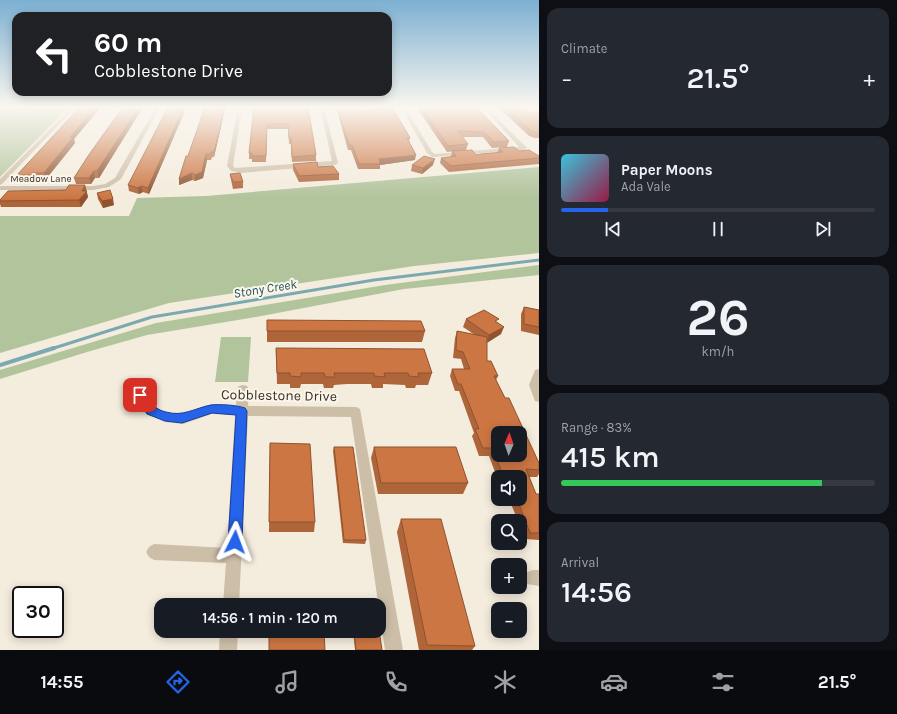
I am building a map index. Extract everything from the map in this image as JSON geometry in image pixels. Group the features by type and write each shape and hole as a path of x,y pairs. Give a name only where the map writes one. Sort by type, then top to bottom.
{"street":[{"path":"0,183 44,137"},
{"name":"Meadow Lane","path":"0,188 93,188 107,186 118,179 141,137"},
{"path":"235,137 230,168 240,171 335,163 328,137"},
{"path":"421,137 430,153 434,156 524,148 514,137"},
{"path":"539,373 535,385 539,398"},
{"path":"231,598 243,389"},
{"name":"Cobblestone Drive","path":"140,395 151,411 165,417 182,419 212,409 242,411 356,412 394,650"},
{"path":"154,552 234,556"},
{"path":"228,650 229,638"}],"green space":[{"path":"0,137 39,137 0,177"},
{"path":"539,167 539,253 414,266 169,303 0,353 0,216 129,216 137,198 206,196"},
{"path":"539,265 539,275 404,289 256,317 147,335 0,379 0,370 156,323 385,285"},
{"path":"221,337 251,337 248,382 215,382"}],"building":[{"path":"52,137 73,137 44,173 17,175"},
{"path":"101,137 119,137 97,171 94,171 89,178 74,178"},
{"path":"152,137 170,137 148,188 141,186 138,188 128,185"},
{"path":"194,137 218,137 214,152 211,152 211,154 206,154 202,172 195,175 192,173 179,179 186,156 188,156"},
{"path":"251,137 267,137 266,156 252,156 252,153 249,153"},
{"path":"313,137 316,155 292,157 291,138 289,138"},
{"path":"347,137 410,137 407,138 416,155 379,159 380,164 359,164 352,145 349,145"},
{"path":"442,137 463,137 468,144 448,146"},
{"path":"489,137 505,137 509,141 494,142"},
{"path":"514,147 519,151 529,150 539,156 539,158 451,166 441,158 456,156 452,151 472,150 476,155 503,152 499,148"},
{"path":"424,156 435,159 423,168 412,165"},
{"path":"317,162 318,167 333,166 339,174 299,176 293,164"},
{"path":"240,173 243,182 233,182 230,174"},
{"path":"69,185 85,185 82,191 87,191 79,200 0,201 8,191 66,190"},
{"path":"110,190 113,199 102,201 97,193"},
{"path":"524,307 539,310 539,327 524,324"},
{"path":"484,310 499,319 495,321 504,327 489,335 466,319"},
{"path":"267,320 421,321 425,331 267,331"},
{"path":"457,331 487,337 487,361 491,361 498,376 494,376 505,398 509,398 522,426 491,426 491,448 483,448 475,429 479,429 461,384 458,384 452,369 470,369 463,352 456,350"},
{"path":"276,348 424,349 432,373 418,373 419,377 409,376 408,373 384,373 385,377 374,376 374,373 334,373 335,377 325,377 324,373 301,373 301,377 290,376 290,373 277,373"},
{"path":"527,437 539,463 539,470 501,470 498,462 527,462"},
{"path":"270,443 310,444 315,522 269,522"},
{"path":"334,447 353,447 366,540 344,540"},
{"path":"374,447 456,447 468,483 381,483"},
{"path":"527,472 536,494 539,494 539,533 530,533 527,525 527,514 523,514 520,506 527,506"},
{"path":"401,519 441,519 475,646 427,645"},
{"path":"269,638 324,638 325,650 269,650"},
{"path":"355,638 380,638 382,650 356,650"}],"waterway":[{"name":"Stony Creek","path":"51,349 152,317 374,280 539,260"},
{"name":"Stony Creek","path":"0,365 54,348"}],"route":[{"path":"140,395 151,411 165,417 182,419 212,409 242,411 235,542"}]}
